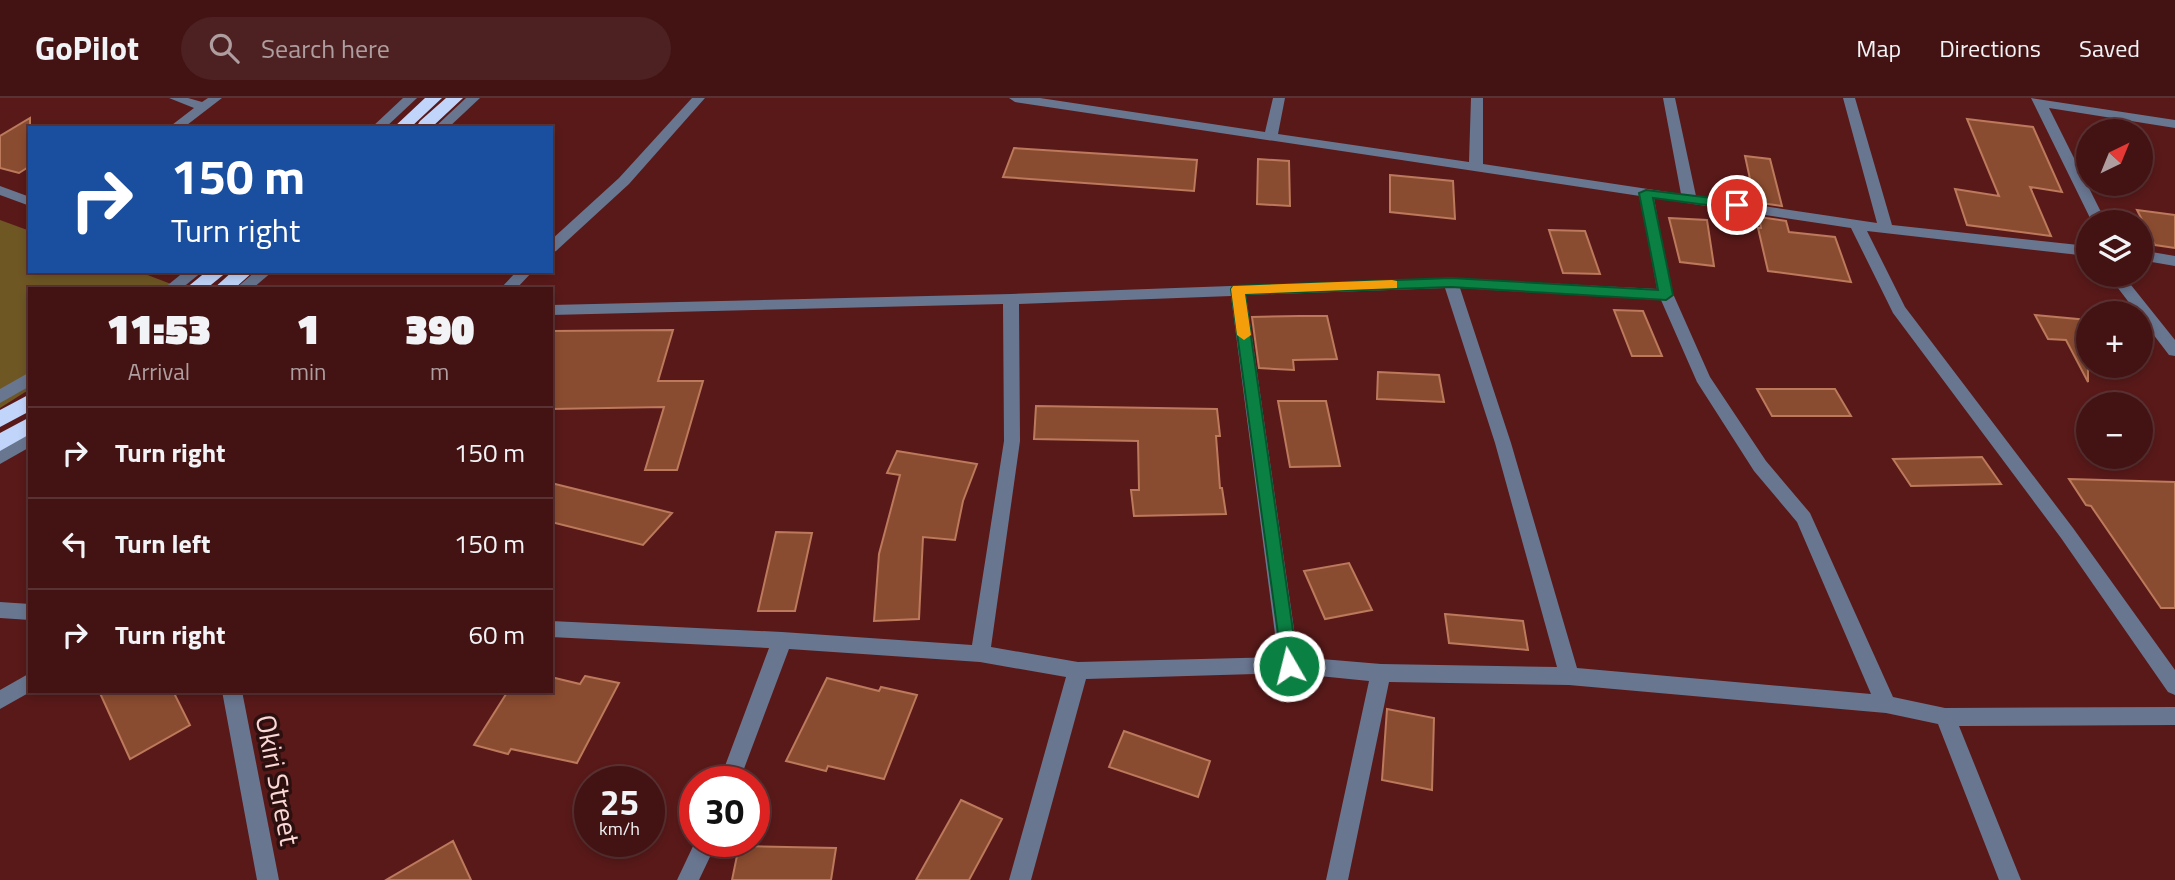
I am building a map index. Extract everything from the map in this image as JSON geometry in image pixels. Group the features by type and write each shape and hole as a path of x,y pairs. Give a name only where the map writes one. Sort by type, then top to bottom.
{"highway":[{"path":"413,126 434,98"},
{"path":"413,126 455,98"},
{"path":"188,277 209,273"},
{"path":"225,287 242,273"},
{"path":"0,420 28,402"},
{"path":"0,443 28,425"}],"street":[{"path":"175,98 203,107"},
{"path":"177,126 216,98"},
{"path":"379,126 411,98"},
{"path":"442,126 474,98"},
{"path":"553,246 624,181 699,98"},
{"path":"1015,98 1091,103 1271,135 1646,193 1689,197 1857,225 2076,250"},
{"path":"1271,135 1279,98"},
{"path":"1476,167 1477,98"},
{"path":"1669,98 1689,197"},
{"path":"1849,98 1886,229"},
{"path":"2038,101 2175,124"},
{"path":"2038,101 2093,210"},
{"path":"0,190 28,201"},
{"path":"1646,193 1666,295 1703,377 1759,466 1804,518 1885,704"},
{"path":"1857,225 1898,309 2067,533 2175,686"},
{"path":"2153,257 2175,261"},
{"path":"245,287 263,273"},
{"path":"509,287 524,273"},
{"path":"173,287 188,277"},
{"path":"553,310 1011,299 1451,283 1666,295"},
{"path":"1451,283 1503,443 1569,676"},
{"path":"2124,287 2175,351"},
{"path":"1238,289 1289,666"},
{"path":"980,654 1012,441 1011,299"},
{"path":"0,397 28,379"},
{"path":"0,458 28,440"},
{"path":"0,610 28,612"},
{"path":"553,629 782,640 980,654 1078,671 1289,666 1381,673 1569,676 1885,704 1945,717 2175,716"},
{"path":"735,766 782,640"},
{"path":"1020,880 1078,671"},
{"path":"1337,880 1381,673"},
{"path":"0,700 28,683"},
{"name":"Okiri Street","path":"232,693 268,880"},
{"path":"1945,717 2010,880"},
{"path":"688,880 699,857"}],"shaded area":[{"path":"0,220 28,230 28,273 142,273 179,287 28,287 28,390 0,408"}],"building":[{"path":"30,118 28,167 19,173 0,168 0,136"},
{"path":"1967,119 2033,127 2062,192 2030,187 2051,236 1967,225 1955,189 1999,196"},
{"path":"1014,148 1197,160 1194,191 1003,177"},
{"path":"1745,156 1770,159 1782,206 1755,202"},
{"path":"1258,159 1289,161 1290,206 1257,204"},
{"path":"1390,175 1453,181 1455,219 1390,212"},
{"path":"2153,212 2175,215 2175,248 2155,245"},
{"path":"1759,217 1786,221 1789,232 1835,237 1851,282 1768,271 1758,228 1761,228"},
{"path":"1669,218 1707,220 1714,266 1680,262"},
{"path":"1549,230 1585,231 1600,274 1563,273"},
{"path":"1614,310 1643,311 1662,356 1632,356"},
{"path":"2035,315 2076,319 2076,359 2066,340 2048,339"},
{"path":"1327,316 1337,359 1293,360 1294,370 1259,368 1252,317"},
{"path":"673,330 658,381 703,381 677,470 645,470 664,407 553,409 553,331"},
{"path":"1378,372 1439,375 1444,402 1377,399"},
{"path":"1757,389 1835,389 1851,416 1772,416"},
{"path":"1278,401 1326,401 1340,466 1290,467"},
{"path":"1036,406 1217,409 1220,488 1226,514 1134,516 1131,490 1139,490 1138,441 1034,439"},
{"path":"897,451 977,464 963,501 955,540 923,537 919,619 874,621 879,554 900,475 887,473"},
{"path":"1982,457 2001,484 1911,486 1893,459"},
{"path":"2069,479 2175,482 2175,608 2161,608 2091,506 2086,505"},
{"path":"553,483 672,513 643,545 553,522"},
{"path":"776,532 812,533 795,611 758,611"},
{"path":"1349,563 1372,610 1325,619 1304,571"},
{"path":"1445,614 1523,621 1528,650 1449,643"},
{"path":"585,676 619,683 577,763 511,749 508,754 474,745 507,693 553,693 553,677 580,684"},
{"path":"827,678 879,691 881,687 917,695 884,779 828,766 826,771 786,761"},
{"path":"100,693 174,693 190,725 130,759"},
{"path":"1387,709 1434,718 1432,790 1382,780"},
{"path":"1124,731 1210,761 1198,797 1109,767"},
{"path":"961,800 1002,819 969,880 916,880"},
{"path":"453,841 471,880 386,880"},
{"path":"770,847 836,848 831,880 732,880 737,857 770,857"}],"slow traffic":[{"path":"1244,335 1238,289 1392,285"}],"route":[{"path":"1289,666 1238,289 1451,283 1666,295 1662,286 1646,193 1737,205"}]}
